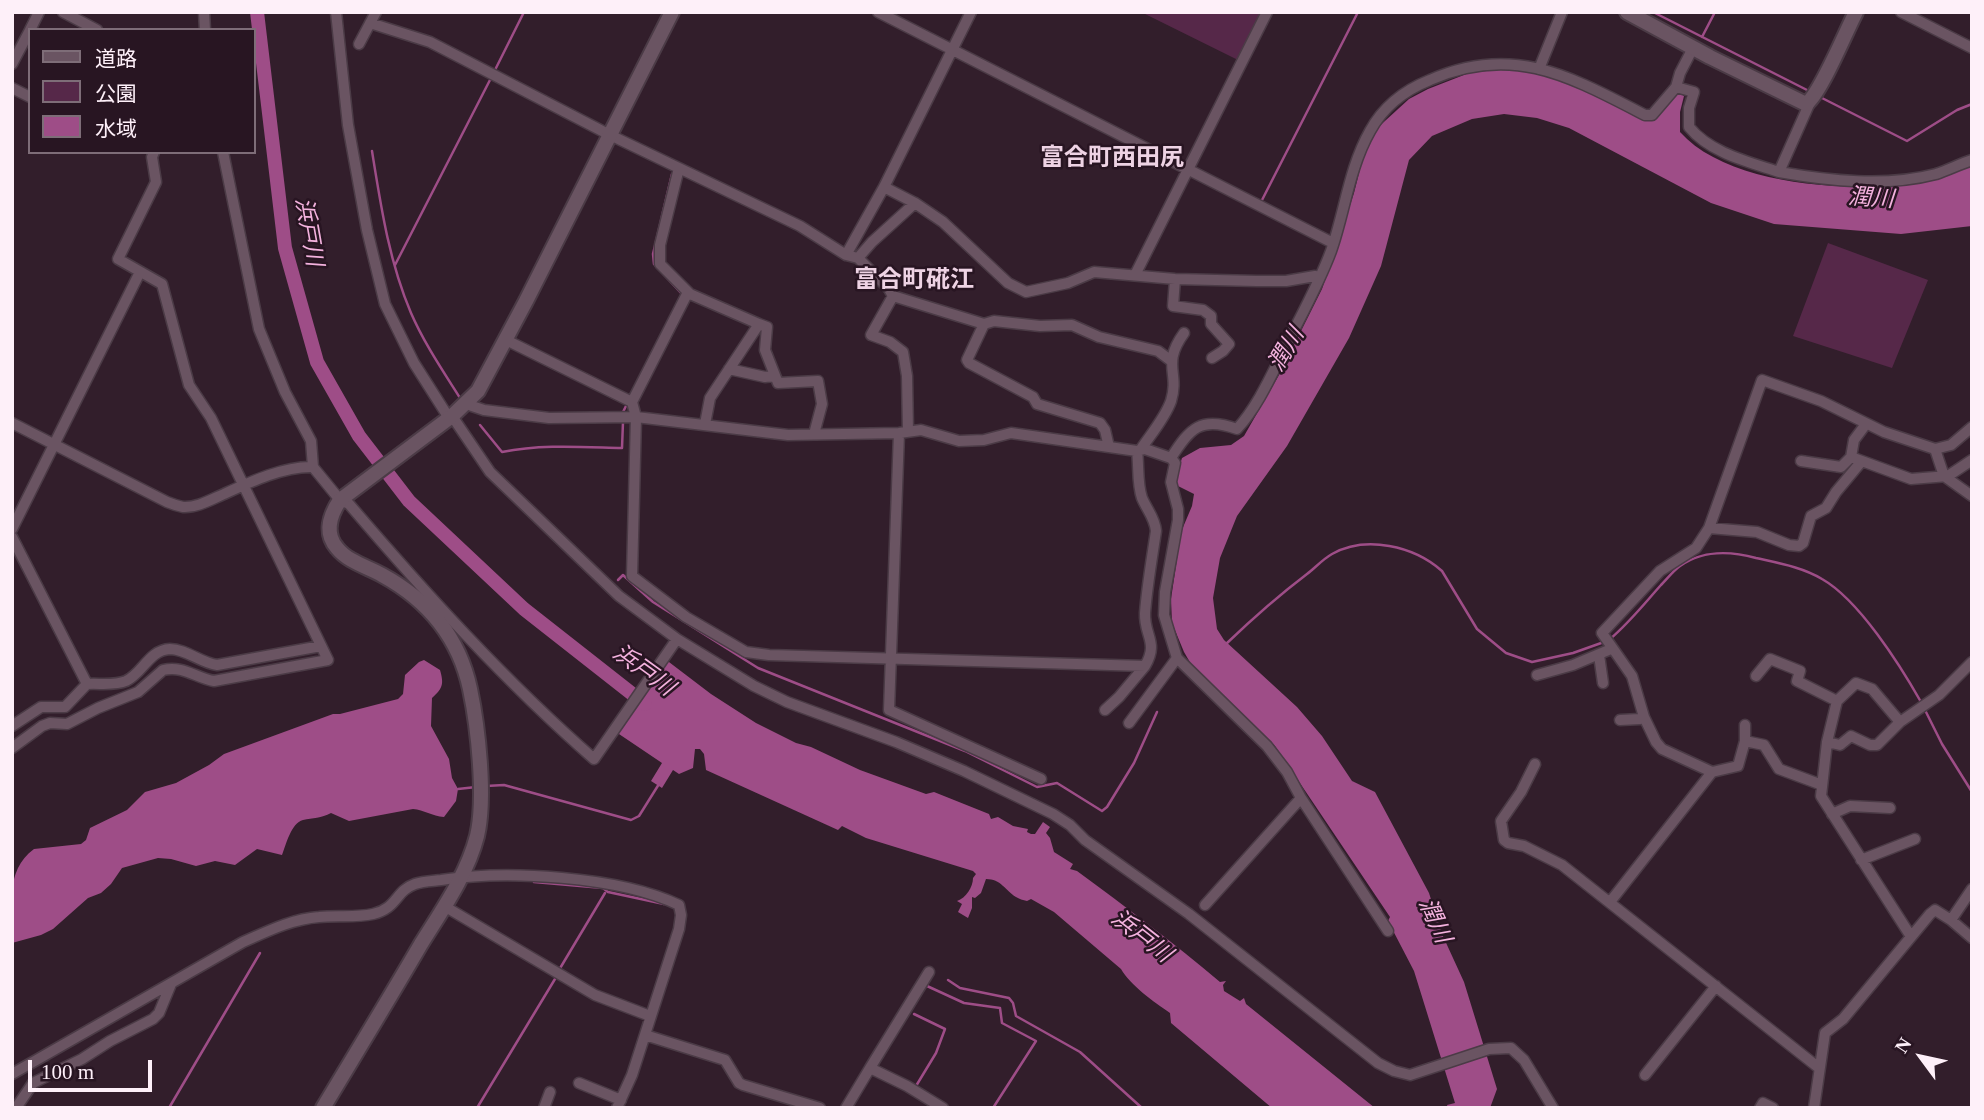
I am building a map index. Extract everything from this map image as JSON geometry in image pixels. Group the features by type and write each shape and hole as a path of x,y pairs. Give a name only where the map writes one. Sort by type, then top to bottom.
{"street":[{"path":"31,28 39,12"},
{"path":"63,12 93,28"},
{"path":"335,12 348,125 367,230 385,304 414,363 490,472 619,597 677,639 754,686 964,771 1070,825 1085,840 1189,914 1378,1063 1410,1075 1489,1049 1511,1048 1524,1060 1553,1108"},
{"path":"359,44 376,12"},
{"path":"323,1108 461,877 477,835 481,799 470,692 457,648 416,597 396,583 348,558 336,547 330,532 330,523 345,495 466,404 485,380 672,12"},
{"path":"878,12 1333,243"},
{"path":"846,255 884,187 971,12"},
{"path":"1135,275 1267,12"},
{"path":"1539,69 1562,12"},
{"path":"1627,12 1697,51 1802,102 1809,103 1815,94"},
{"path":"1779,172 1856,12"},
{"path":"1902,12 1972,48"},
{"path":"370,23 430,42 610,135 800,226 846,255 858,258 893,296 984,324 994,321 1072,326 1099,337 1158,351 1170,360"},
{"path":"12,64 28,34"},
{"path":"1169,457 1186,434 1209,423 1218,422 1237,429 1246,419 1270,379 1320,277 1333,243 1360,149 1377,120 1397,99 1421,84 1464,68 1508,64 1539,69 1577,80 1645,115 1652,115 1676,87 1680,73 1697,51"},
{"path":"1676,87 1694,92 1689,108 1689,127 1698,138 1745,161 1779,172 1824,180 1903,180 1937,173 1972,160"},
{"path":"12,88 28,96"},
{"path":"12,748 42,726 50,723 67,724 138,692 163,670 182,669 214,681 328,660 211,418 189,385 162,284 118,258 156,182 149,154"},
{"path":"223,154 259,330 285,392 311,441 313,464 345,495 349,504 453,623 498,670 594,759 677,639"},
{"path":"679,168 660,246 660,264 688,292 767,327 765,350 778,383 818,381 822,404 814,434"},
{"path":"884,187 915,202 943,222 1008,284 1026,292 1068,283 1094,272 1175,279 1286,281 1320,277"},
{"path":"858,258 915,202"},
{"path":"12,529 139,272"},
{"path":"1175,279 1173,306 1203,310 1211,316 1210,324 1229,344 1212,358"},
{"path":"688,292 632,402 636,417 632,576 686,617 746,652 769,655 1145,666"},
{"path":"893,296 871,335 890,342 903,352 907,376 889,710 1041,779"},
{"path":"705,424 710,398 758,324"},
{"path":"984,324 967,360 969,363 1033,397 1037,404 1100,423 1105,430 1109,447"},
{"path":"1105,710 1145,666 1153,647 1145,617 1156,522 1142,498 1139,487 1141,449 1171,402 1173,387 1170,360 1175,345 1184,333"},
{"path":"506,340 632,402"},
{"path":"729,369 774,376"},
{"path":"1745,725 1745,741 1738,766 1712,772 1662,749 1644,717 1632,676 1602,633 1660,571 1696,548 1709,528 1762,380 1821,401 1866,424 1935,449 1951,445 1972,428"},
{"path":"466,404 484,411 549,418 636,417 788,435 903,432 921,429 959,441 984,440 1011,433 1141,449 1169,457 1175,463 1171,482 1178,520 1165,592 1164,615 1177,658 1267,746 1287,772 1301,798 1388,931"},
{"path":"12,423 167,502 184,507 199,505 243,486 313,464"},
{"path":"1709,528 1757,533 1799,546 1803,543 1811,516 1826,508 1856,460 1854,440 1866,424"},
{"path":"1935,449 1944,477 1972,496"},
{"path":"1801,461 1839,468 1856,460 1911,479 1944,477 1972,460"},
{"path":"12,537 87,684"},
{"path":"1537,675 1599,655 1608,643"},
{"path":"12,726 41,707 65,707 87,684 125,681 150,658 165,650 180,651 207,664 217,665 321,646"},
{"path":"1599,655 1603,683"},
{"path":"1129,723 1177,658"},
{"path":"1756,676 1770,659 1800,671 1797,681 1837,701"},
{"path":"1827,742 1840,744 1853,736 1874,746 1900,722 1926,706 1972,662"},
{"path":"1900,722 1872,689 1856,683 1837,701 1827,742 1822,796 1910,935"},
{"path":"1620,720 1644,717"},
{"path":"1745,741 1764,745 1779,769 1822,785"},
{"path":"1535,764 1521,792 1500,821 1504,840 1524,846 1562,865 1819,1068"},
{"path":"1610,902 1712,772"},
{"path":"1205,905 1301,798"},
{"path":"1832,814 1850,806 1890,808"},
{"path":"1861,860 1915,839"},
{"path":"12,1074 243,942 276,927 321,916 352,917 387,910 403,891 415,884 461,877 544,877 598,883 662,898 679,905 681,915 679,929 645,1035 619,1104 579,1083"},
{"path":"1951,920 1972,888"},
{"path":"444,906 595,995 650,1016"},
{"path":"1814,1108 1825,1033 1843,1019 1910,935 1935,910 1972,938"},
{"path":"846,1108 929,972"},
{"path":"16,1108 33,1083 82,1059 153,1018 159,1013 172,984"},
{"path":"1645,1075 1716,986"},
{"path":"645,1035 725,1060 743,1085 820,1108"},
{"path":"870,1068 943,1108"},
{"path":"544,1108 550,1093"},
{"path":"1760,1108 1763,1103 1773,1108"}],"green space":[{"path":"1141,12 1264,12 1240,61"},
{"path":"1828,243 1928,280 1892,368 1793,336"}],"water":[{"name":"潤川","path":"1495,70 1549,75 1586,89 1645,118 1677,91 1684,96 1680,112 1680,132 1702,151 1763,176 1835,186 1903,184 1932,179 1972,163 1972,226 1901,234 1774,224 1711,203 1569,128 1537,118 1504,114 1472,119 1432,136 1409,160 1381,266 1349,338 1287,446 1237,516 1220,558 1213,598 1217,629 1224,640 1297,707 1322,736 1352,781 1375,792 1429,893 1442,934 1464,982 1497,1089 1490,1108 1448,1108 1447,1105 1455,1103 1414,971 1388,921 1390,917 1275,746 1191,664 1184,652 1172,623 1171,599 1181,532 1194,494 1174,484 1182,458 1200,448 1231,445 1244,436 1279,375 1322,289 1374,131 1409,99 1428,89 1469,73"},
{"path":"665,659 711,694 756,723 796,743 926,794 934,792 989,814 991,819 998,817 1013,826 1028,829 1027,832 1031,834 1035,834 1043,822 1050,827 1046,833 1054,852 1073,864 1070,869 1077,871 1132,912 1220,982 1226,981 1223,985 1224,991 1240,1001 1244,998 1246,1004 1375,1108 1272,1108 1171,1023 1170,1013 1143,993 1121,969 1054,912 1031,899 1027,901 1017,898 1002,885 986,879 981,893 975,898 972,897 968,918 958,912 962,904 957,901 970,888 976,874 973,871 866,838 842,826 838,830 706,770 704,754 700,749 695,749 693,768 679,774 673,770 662,788 651,781 662,763 616,732"},
{"path":"424,660 440,670 442,686 432,698 431,726 449,759 452,778 458,789 456,801 444,817 413,809 349,821 331,813 303,820 295,825 282,855 257,849 235,865 215,861 196,866 158,858 122,868 101,893 88,898 53,929 12,943 11,905 14,880 24,858 34,849 81,844 86,840 90,828 127,810 145,792 176,783 224,754 333,714 398,699 403,694 405,675"}],"waterway":[{"name":"浜戸川","path":"257,12 285,248 317,362 359,436 409,501 524,609 645,704"},
{"path":"494,72 524,12"},
{"path":"1261,202 1358,12"},
{"path":"1653,12 1809,91"},
{"path":"1702,37 1715,12"},
{"path":"395,265 491,78"},
{"path":"1818,96 1907,141 1957,110 1972,104"},
{"path":"372,151 387,234 403,293 422,335 460,398"},
{"path":"672,174 653,254 654,264 682,294"},
{"path":"623,412 628,402"},
{"path":"480,425 502,452 547,447 622,448 623,422"},
{"path":"1226,644 1329,556 1345,548 1374,544 1418,555 1442,571 1477,629 1506,653 1532,662 1573,653 1604,642"},
{"path":"1610,639 1680,566 1698,557 1717,553 1746,556 1806,571 1836,589 1878,635 1921,702"},
{"path":"618,580 623,575 653,602 758,668 965,751 1037,787 1057,783 1102,811 1134,763 1157,712"},
{"path":"1924,708 1942,744 1972,792"},
{"path":"486,786 504,785 631,820 639,816 659,784"},
{"path":"458,789 476,787"},
{"path":"534,882 603,888 608,892 664,904"},
{"path":"559,970 605,893"},
{"path":"169,1108 260,953"},
{"path":"477,1108 555,979"},
{"path":"948,980 960,988 1009,998 1016,1016 1080,1052 1142,1108"},
{"path":"927,986 964,1003 1000,1008 1002,1023 1036,1041 993,1108"},
{"path":"914,1014 945,1029 936,1053 916,1086 919,1088"}],"district":[{"name":"富合町西田尻","path":"1112,159"},
{"name":"富合町硴江","path":"914,281"}]}
